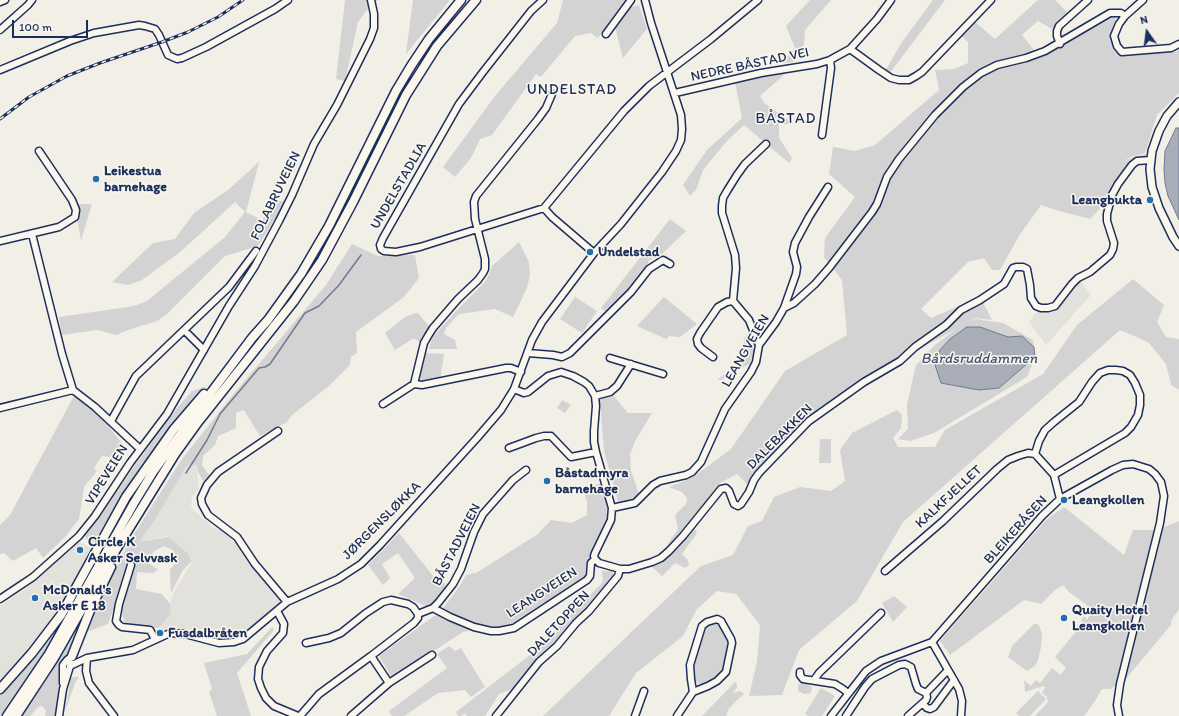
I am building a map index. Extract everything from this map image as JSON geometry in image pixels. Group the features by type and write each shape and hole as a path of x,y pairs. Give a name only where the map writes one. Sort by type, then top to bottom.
{"highway":[{"path":"7,716 49,654 153,472 252,338 286,295 326,232 396,91 429,39 461,0"},
{"path":"16,716 54,658 109,561 160,477 198,422 275,326 314,273 341,226 406,95 437,46 476,0"},
{"path":"0,689 32,653 61,615 126,497 174,429 252,338"},
{"path":"72,656 91,608 121,550 127,532"}],"main road":[{"path":"1179,102 1167,116 1159,130 1154,143 1151,160 1151,175 1154,192 1165,222 1179,246"}],"street":[{"path":"0,2 5,0"},
{"path":"0,30 32,0"},
{"path":"0,70 70,41 94,34 139,25 155,29 168,55 178,59 206,47 275,9 288,0"},
{"name":"FOLABRUVEIEN","path":"140,449 167,414 255,266 279,222 314,144 337,106 370,39 374,28 374,14 371,0"},
{"name":"UNDELSTADLIA","path":"543,0 532,11 459,104 383,238 380,246 384,251 396,252 420,247 544,208"},
{"path":"606,34 630,0"},
{"name":"JØRGENSLØKKA","path":"70,666 87,658 133,650 164,635 175,632 219,643 234,642 243,639 287,602 338,579 361,564 477,438 501,410 514,389 532,340 542,322 594,253 621,224 662,172 682,140 681,115 645,0"},
{"path":"594,253 552,217 544,208 636,98 667,71 711,39 758,0"},
{"name":"NEDRE BÅSTAD VEI","path":"675,93 761,73 817,64 830,60 850,49 877,19 891,0"},
{"path":"850,49 891,78 909,80 922,72 991,0"},
{"path":"1060,44 1057,36 1059,26 1088,0"},
{"path":"1143,0 1124,16 1119,24 1114,36 1117,46 1122,52 1171,48 1179,44"},
{"name":"LEANGVEIEN","path":"434,608 450,617 474,627 499,632 520,624 587,580 590,576 592,563 595,559 595,553 611,520 612,508 635,503 653,485 660,481 686,475 697,468 705,456 725,409 751,372 756,362 759,346 784,308 794,303 815,284 829,268 872,212 877,204 887,177 899,159 949,100 963,87 997,65 1026,58 1045,51 1060,44 1110,13 1121,13 1124,16"},
{"name":"NEDRE BÅSTAD VEI","path":"822,135 831,68 830,60"},
{"path":"414,384 424,342 433,328 458,299 478,280 485,269 483,251 473,209 476,196 538,119 546,108 552,94"},
{"path":"759,346 749,320 733,301 736,268 734,255 722,213 723,198 737,175 745,164 766,144"},
{"path":"0,241 58,227 75,216 76,210 72,200 40,151"},
{"name":"DALEBAKKEN","path":"620,569 629,569 661,558 683,536 721,489 726,488 729,491 734,504 738,506 741,504 759,473 809,421 864,382 900,361 915,347 946,325 961,310 980,300 1004,284 1013,268 1019,266 1026,269 1029,274 1032,302 1041,308 1055,306 1078,278 1090,272 1110,255 1114,243 1107,214 1112,195 1132,165 1138,161 1151,160"},
{"path":"784,308 796,274 797,267 793,252 795,243 828,187"},
{"path":"0,408 73,390 62,354 32,234"},
{"path":"111,421 136,376 230,287 256,251"},
{"path":"528,353 562,357 570,353 631,292 649,269 663,260 670,264"},
{"path":"713,357 700,348 697,339 718,307 726,302 733,301"},
{"path":"184,330 204,350"},
{"path":"610,358 663,374"},
{"path":"595,396 610,392 617,386 631,364"},
{"path":"383,404 414,384 422,385 506,368 511,368 521,372"},
{"path":"1054,475 1120,436 1131,427 1138,415 1140,395 1130,375 1123,370 1108,370 1100,373 1092,382 1079,402 1045,430 1039,441 1035,454 1054,475 1060,499"},
{"path":"514,389 524,393 528,392 548,376 556,373 565,373 589,386 595,396 596,406 594,431 596,452 612,508"},
{"name":"VIPEVEIEN","path":"0,599 33,577 79,536 87,527 140,449 111,421 73,390"},
{"path":"278,431 218,472 207,485 201,498 202,504 208,515 237,537 255,564 287,602"},
{"path":"509,448 536,438 551,436 571,457"},
{"path":"566,463 571,457 596,452"},
{"name":"KALKFJELLET","path":"884,571 943,520 1002,464 1018,456 1028,453 1035,454"},
{"name":"BLEIKERÅSEN","path":"831,716 866,671 874,664 932,642 1042,516 1060,499 1123,465 1133,464 1149,469 1161,482 1164,496 1160,521 1120,684 1117,705 1119,716"},
{"name":"BÅSTADVEIEN","path":"434,608 453,584 461,569 474,532 483,514 513,480 526,470"},
{"path":"595,559 599,563 620,569"},
{"path":"130,565 119,604 116,621 122,627 150,630 155,639"},
{"name":"DALETOPPEN","path":"496,716 539,662 557,646 576,623 589,611 618,576 620,569"},
{"path":"306,643 329,638 342,633 366,613 383,602 391,600 408,604 418,614"},
{"path":"418,614 434,608"},
{"path":"277,611 284,624 283,632 266,651 259,667 258,679 266,698 274,706 299,716 319,694 414,624 418,618 418,614"},
{"path":"814,680 819,673 880,613"},
{"path":"677,716 693,692 717,681 726,672 732,643 721,621 717,619 706,622 702,626 690,665 693,692"},
{"path":"932,642 959,689 962,701 961,716"},
{"path":"351,716 389,683 432,655"},
{"path":"58,716 72,656"},
{"path":"64,689 63,664 72,656"},
{"name":"JØRGENSLØKKA","path":"72,656 87,658"},
{"path":"371,656 389,683"},
{"path":"87,658 86,671 89,683 114,716"},
{"path":"846,716 865,687 872,680 905,664 911,668 918,688 926,693"},
{"path":"908,716 923,704 927,697 926,693 948,670"},
{"path":"800,672 803,679 835,684 848,693"},
{"path":"923,704 926,708 930,709 934,707 954,680"},
{"path":"635,716 644,691"}],"shaded area":[{"path":"345,0 378,0 370,6 358,22 345,81 336,79"},
{"path":"413,0 450,0 406,54"},
{"path":"563,0 628,0 598,38 591,33 575,36 541,77 536,74 492,135 480,139 471,158 455,177 443,167 495,96 557,23"},
{"path":"810,0 831,0 805,30 804,45 793,62 782,63 795,48 786,26"},
{"path":"933,0 945,0 889,74 885,71 902,42"},
{"path":"1038,0 1055,0 1069,14 1052,29 1038,21 1022,35 1038,55 1054,51 1112,14 1116,18 1111,35 1114,48 1126,55 1176,52 1179,50 1179,93 1157,115 1145,153 1131,157 1121,163 1131,158 1146,154 1146,160 1134,168 1111,197 1090,219 1041,205 1019,236 1000,270 992,270 984,258 968,262 921,309 931,318 980,297 992,320 975,318 969,322 975,319 1003,323 1033,340 1035,357 1027,377 934,433 910,441 898,439 908,429 907,404 916,365 935,345 956,329 864,379 807,418 776,450 747,484 737,474 720,483 691,522 697,533 682,554 688,560 689,565 685,568 675,563 662,576 652,567 678,529 675,515 686,504 687,498 682,492 669,487 692,478 731,449 785,371 847,335 842,280 824,257 825,238 855,197 829,174 833,147 855,151 875,145 939,90 935,70 954,69 968,63 968,42 960,35 973,20 995,39"},
{"path":"639,5 647,29 623,58 615,27 625,9"},
{"path":"787,72 760,96 764,103 794,124 779,124 779,138 792,158 789,163 744,125 727,141 703,170 696,190 690,196 683,185 707,150 742,118 735,82"},
{"path":"259,162 246,212 262,220 277,201 286,201 258,246 225,256 167,314 157,321 116,335 97,330 62,335 59,317 134,306 147,301 225,237 245,212 235,202 180,252 142,280 128,285 112,282 153,243 175,239 194,213 228,190"},
{"path":"79,204 92,204 81,240 77,219"},
{"path":"670,219 686,231 663,253 649,260 645,272 607,313 601,308"},
{"path":"519,242 529,262 530,275 527,288 513,317 495,309 459,314 446,328 444,334 455,340 457,349 429,349 432,339 437,332 484,283 492,266"},
{"path":"352,244 378,256 415,255 419,278 404,297 356,332 357,353 351,357 350,365 329,386 292,415 287,422 260,436 244,410 236,413 236,428 218,436 215,445 203,456 202,465 209,475 204,482 198,472 196,464 186,467 155,520 139,542 168,537 188,554 192,561 183,570 171,593 170,570 176,562 173,550 164,546 156,550 145,560 158,570 153,573 137,572 136,589 162,594 170,604 171,613 160,627 148,629 125,622 121,611 113,610 108,624 86,632 129,542 182,459 236,391 326,285"},
{"path":"1079,279 1091,295 1046,345 1029,322 1041,307 1056,305"},
{"path":"1133,279 1164,305 1157,322 1166,337 1179,339 1179,390 1171,385 1166,364 1148,342 1120,330 903,522 857,601 799,650 782,695 749,696 757,662 760,625 736,594 717,591 697,609 683,636 636,673 609,716 543,716 701,566 733,555 748,526 762,521 774,497 800,487 831,491 845,481 840,450 852,433 897,410 902,415 901,428 893,438 898,447 935,447 945,430 1043,374 1077,325"},
{"path":"575,297 597,311 582,333 560,319"},
{"path":"664,297 697,324 680,337 669,336 666,339 637,326"},
{"path":"416,313 419,314 431,329 422,344 414,338 395,350 385,333 405,317"},
{"path":"751,329 754,342 754,354 749,364 721,380 717,380 743,355 744,339"},
{"path":"425,353 444,354 440,380 421,383 419,381"},
{"path":"206,386 181,415 139,472 91,546 85,537 85,534 177,408 192,391"},
{"path":"613,395 628,413 652,413 635,441 630,454 631,471 639,494 629,503 618,502 604,451 600,399"},
{"path":"74,396 98,413 124,446 122,453 109,457 102,456 94,468 97,471 84,487 79,519 65,537 43,558 36,548 13,561 4,553 0,554 0,525 10,515"},
{"path":"562,400 571,405 565,413 557,408"},
{"path":"176,429 179,429 36,670 4,716 0,716 0,693 29,662 126,502"},
{"path":"820,439 831,439 831,463 819,463"},
{"path":"196,464 199,489 192,497 191,508 215,529 221,529 226,533 252,560 287,601 242,634 218,637 184,630 166,633 160,627 171,613 170,604 173,594 193,560 167,536 139,542 155,520 186,467"},
{"path":"601,483 611,512 608,524 589,559 587,577 519,621 501,627 486,626 463,632 392,678 379,656 441,611 466,575 476,573 538,534 551,520 572,523 587,515 587,501 582,489"},
{"path":"1064,507 1124,555 1133,530 1154,530 1118,683 1111,689 1102,689 1084,716 1035,716 1048,702 1047,697 1042,693 1045,687 1043,686 1025,692 1024,680 1031,686 1036,680 1040,683 1052,668 1060,675 1066,668 1055,657 1084,622 1081,621 1084,616 1087,620 1089,617 1087,605 1069,592 1063,585 1055,590 1041,604 1024,600 950,655 940,641 1047,519"},
{"path":"1179,521 1179,609 1171,621 1171,625 1124,681 1162,528"},
{"path":"399,533 437,581 441,579 446,585 441,595 428,607 398,594 415,578 398,553 382,564 390,578 383,585 368,565"},
{"path":"78,541 93,550 61,611 19,665 0,683 0,606 28,587"},
{"path":"602,571 612,571 614,577 551,647 536,660 512,689 499,694 485,716 467,716 465,713 458,716 456,712 530,655 603,582"},
{"path":"894,596 907,607 893,622 882,603"},
{"path":"718,621 729,642 723,671 716,680 703,686 692,679 692,667 703,629 707,625"},
{"path":"1034,624 1038,624 1042,634 1041,647 1035,666 1027,671 1008,657 1012,646"},
{"path":"80,626 70,655 63,659 61,664 59,692 55,716 45,716 46,711 42,706 38,707 30,716 22,716 49,676 78,627"},
{"path":"272,627 274,630 237,673 251,716 217,716 209,692 212,689 204,663 247,654"},
{"path":"449,646 455,651 461,648 485,687 471,697 465,690 438,693 404,716 392,716 389,711 447,668 437,654"},
{"path":"79,677 75,683 65,712 70,681 71,678"},
{"path":"735,682 737,684 737,687 733,693 740,691 744,694 728,710 726,716 702,716"},
{"path":"803,682 812,687 811,693 804,694 798,691 798,685"},
{"path":"821,688 835,696 822,716 808,716 805,714"},
{"path":"1038,691 1046,699 1030,716 1019,716 1016,713"}],"water":[{"path":"1176,128 1179,128 1179,220 1168,196 1164,169 1165,151"},
{"name":"Bårdsruddammen","path":"967,327 980,327 1008,337 1022,336 1034,347 1035,357 999,388 979,390 941,383 935,365 940,350 950,339"}],"waterway":[{"path":"186,473 207,440 220,414 259,368 270,364 305,313 319,306 339,285 361,255"}],"railway":[{"path":"0,119 29,97 67,76 188,32 218,17 243,0"}],"place":[{"name":"Leikestua barnehage","path":"96,179"},
{"name":"Leangbukta","path":"1150,200"},
{"name":"Undelstad","path":"590,252"},
{"name":"Båstadmyra barnehage","path":"547,481"},
{"name":"Leangkollen","path":"1064,500"},
{"name":"Circle K Asker Selvvask","path":"80,550"},
{"name":"McDonald's Asker E 18","path":"35,598"},
{"name":"Quaity Hotel Leangkollen","path":"1064,618"},
{"name":"Fusdalbråten","path":"160,633"}],"district":[{"name":"UNDELSTAD","path":"572,90"},
{"name":"BÅSTAD","path":"786,119"}]}
